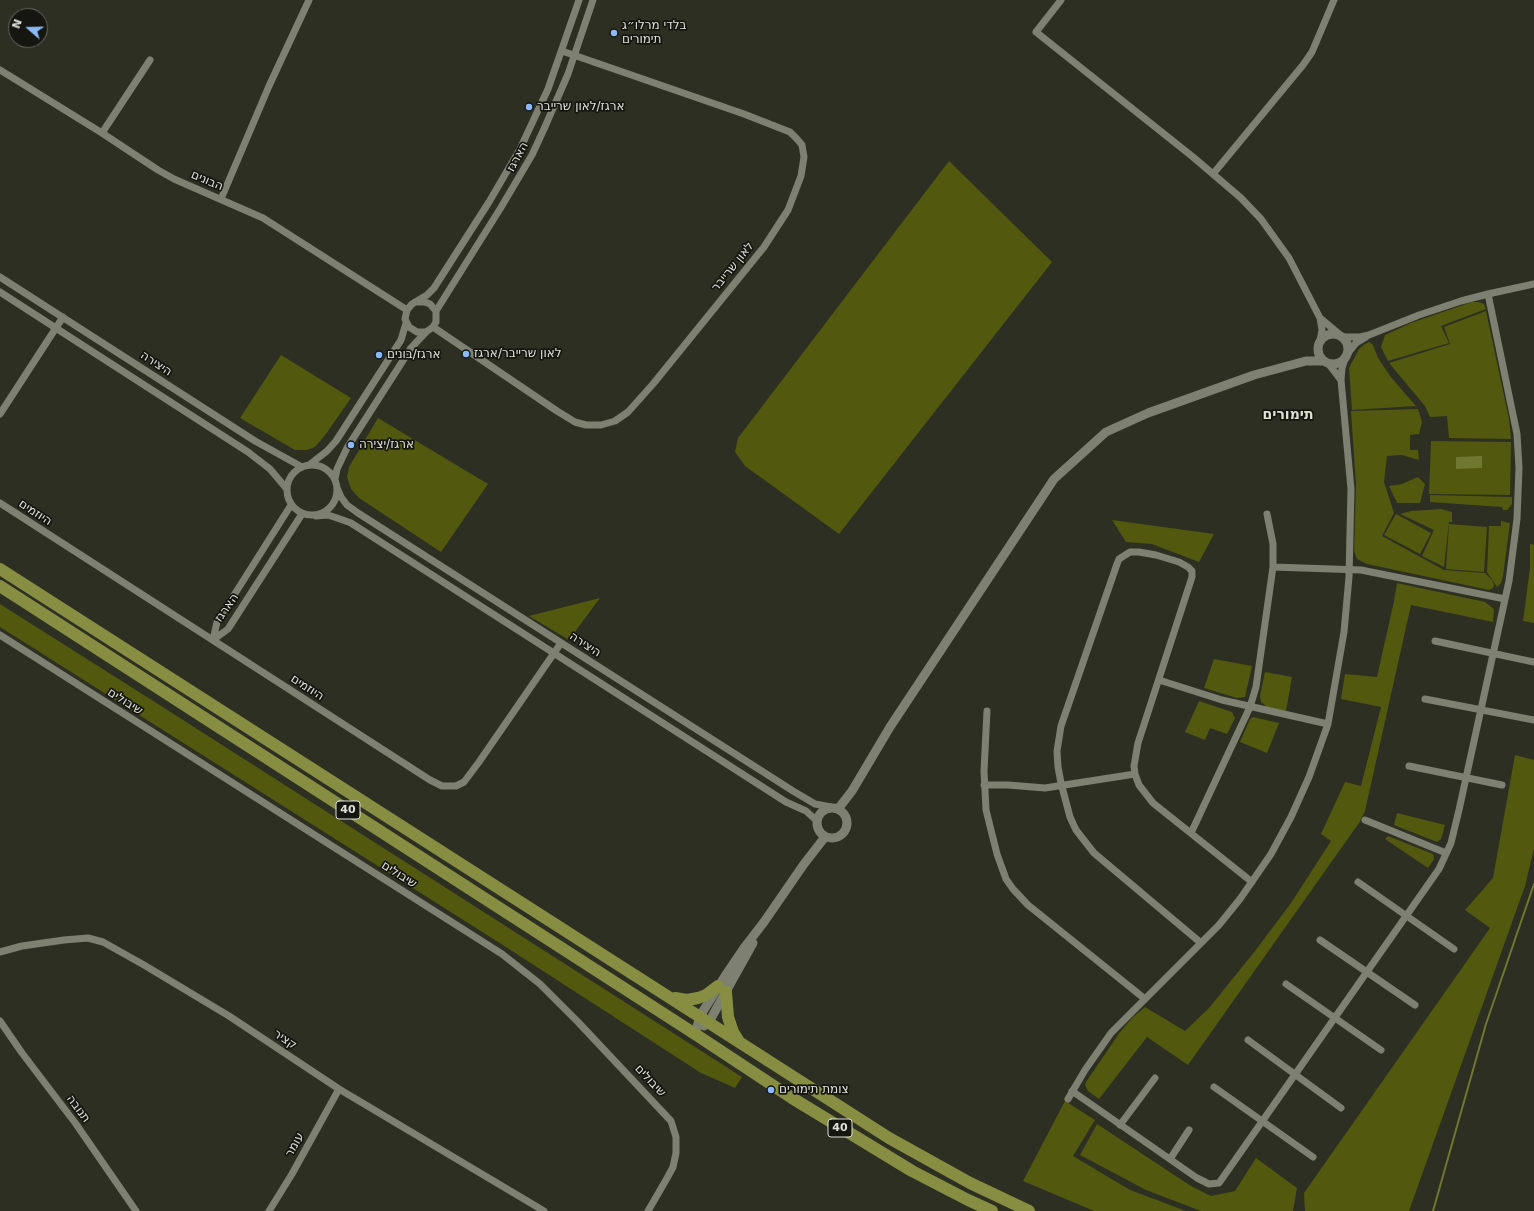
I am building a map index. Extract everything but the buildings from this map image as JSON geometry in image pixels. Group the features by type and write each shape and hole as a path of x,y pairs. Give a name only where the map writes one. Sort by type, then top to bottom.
{"highway":[{"name":"40","path":"0,568 919,1156 976,1186 1029,1211"},
{"name":"40","path":"0,586 854,1137 912,1171 992,1211"},
{"path":"670,997 682,1000 693,999 722,989 730,1024 740,1042"}],"street":[{"path":"221,199 269,86 309,0"},
{"name":"הארגז","path":"415,302 427,295 434,288 507,172 532,123 562,51 579,0"},
{"name":"הארגז","path":"436,311 500,209 528,161 556,103 575,55 593,0"},
{"path":"1061,0 1036,32 1213,174 1241,198 1261,219 1289,258 1320,318 1322,330 1318,352 1341,380"},
{"path":"1213,174 1303,65 1312,52 1334,0"},
{"name":"לאון שרייבר","path":"434,327 556,411 575,422 586,425 601,425 615,421 628,412 653,384 764,247 788,210 801,176 804,158 802,145 798,138 790,132 744,114 562,51"},
{"path":"102,133 150,60"},
{"name":"הבונים","path":"0,70 179,182 263,218 407,310"},
{"name":"היצירה","path":"0,277 255,441 306,466"},
{"path":"1299,362 1310,355 1325,336 1329,334 1360,337 1369,335 1433,310 1488,294 1534,284"},
{"name":"היצירה","path":"0,292 248,452 270,470 286,488"},
{"path":"1072,1091 1204,1182 1208,1184 1219,1182 1432,880 1446,853 1455,829 1505,599 1512,562 1518,512 1518,450 1513,411 1488,294"},
{"path":"415,302 425,302 433,307 437,316 434,327 426,332 412,348 347,448 337,469 335,479 337,496 334,503 329,509 316,516 302,514 291,505 287,494 286,488 292,475 327,451 336,442 401,340 406,323 405,319 407,310 415,302"},
{"path":"0,414 63,317"},
{"path":"1068,1099 1089,1064 1112,1033 1229,913 1252,882 1271,854 1296,806 1309,777 1328,724 1344,632 1350,569 1351,489 1341,380 1342,368 1349,346 1341,336 1320,318"},
{"path":"406,323 412,330 417,332 426,332"},
{"path":"838,810 852,791 890,727 1054,479 1106,432 1148,413 1254,375 1299,362 1312,360 1338,364 1347,356 1356,344 1369,335"},
{"path":"306,466 317,465 324,468 335,479"},
{"name":"היצירה","path":"337,488 347,505 358,513 793,791 815,804 838,810"},
{"name":"היוזמים","path":"0,503 430,780 442,786 456,786 464,782 561,643"},
{"name":"הארגז","path":"213,640 217,622 291,505"},
{"name":"הארגז","path":"213,640 228,629 302,514"},
{"path":"1191,833 1250,707 1256,687 1273,567 1273,544 1267,514"},
{"name":"היצירה","path":"316,516 328,516 351,524 786,802 806,811 816,820"},
{"path":"1201,943 1094,853 1076,830 1070,817 1061,786 1057,751 1061,726 1117,564 1119,559 1130,552 1145,553 1170,559 1188,567 1192,571 1191,582 1138,743 1134,762 1135,774 1139,785 1153,803 1252,882"},
{"path":"1273,567 1350,569 1505,599"},
{"name":"שיבולים","path":"0,635 502,954 540,984 584,1028 670,1121 676,1137 676,1153 673,1167 648,1211"},
{"path":"1435,641 1534,662"},
{"path":"1159,680 1222,700 1328,724"},
{"path":"1425,699 1534,720"},
{"path":"987,711 984,785 986,810 989,827 1001,867 1012,889 1028,905 1145,999"},
{"path":"1409,766 1502,785"},
{"path":"984,785 1045,788 1135,774"},
{"path":"838,810 847,824 843,833 835,838 825,837 818,830 816,820 822,811 838,810"},
{"path":"1365,820 1446,853"},
{"path":"695,1034 764,922 804,864 825,837"},
{"path":"1358,882 1454,949"},
{"name":"קציר","path":"0,952 22,946 64,940 88,938 102,942 144,965 229,1016 339,1088 544,1211"},
{"path":"1320,940 1415,1005"},
{"path":"1286,984 1381,1050"},
{"name":"תנובה","path":"0,1021 22,1053 76,1124 136,1211"},
{"path":"1248,1040 1341,1108"},
{"path":"1120,1125 1155,1078"},
{"path":"1214,1087 1313,1157"},
{"name":"עומר","path":"269,1211 292,1174 339,1088"},
{"path":"1170,1159 1189,1130"}],"shaded area":[{"path":"949,161 1052,262 839,534 745,466 735,452 738,438"},
{"path":"1472,302 1484,304 1486,309 1441,326 1449,343 1388,361 1381,347 1385,335 1411,323"},
{"path":"1486,311 1509,419 1511,439 1449,438 1447,416 1430,417 1425,406 1389,363 1450,344 1444,327"},
{"path":"1369,342 1373,345 1378,358 1390,376 1416,406 1352,410 1349,368 1359,349"},
{"path":"281,355 351,398 315,447 307,450 295,450 240,418"},
{"path":"1418,409 1422,422 1419,434 1410,435 1410,450 1418,450 1419,460 1402,455 1387,456 1384,482 1394,513 1382,536 1444,570 1485,573 1492,580 1494,585 1493,588 1489,590 1367,564 1357,559 1354,551 1356,485 1351,411"},
{"path":"378,418 488,484 441,552 359,498 351,489 347,477 349,467"},
{"path":"1431,441 1511,442 1510,495 1429,494"},
{"path":"1482,456 1482,468 1456,469 1456,457"},
{"path":"1418,477 1425,484 1420,503 1397,503 1389,486 1402,484"},
{"path":"1430,495 1512,497 1512,504 1507,510 1503,510 1502,507 1430,502"},
{"path":"1441,509 1452,512 1452,522 1449,522 1444,567 1422,556 1434,530 1400,514 1411,511"},
{"path":"1396,514 1431,533 1420,554 1384,535"},
{"path":"1112,520 1214,534 1199,562 1152,544 1126,542"},
{"path":"1501,521 1510,523 1503,576 1501,583 1497,587 1487,572 1489,526 1501,526"},
{"path":"1449,524 1487,527 1484,572 1446,569"},
{"path":"1530,544 1534,545 1534,623 1523,621 1530,568"},
{"path":"1397,583 1485,602 1494,609 1493,622 1411,605 1365,811 1359,823 1188,1065 1147,1037 1099,1099 1088,1091 1085,1085 1086,1082 1120,1032 1133,1017 1145,1007 1185,1031 1209,1008 1255,951 1291,903 1331,841 1321,834 1345,782 1361,786 1381,707 1341,699 1345,674 1377,677"},
{"path":"600,598 569,640 529,616"},
{"path":"0,604 742,1077 735,1088 701,1073 495,940 0,627"},
{"path":"1214,659 1252,666 1245,697 1237,698 1204,688"},
{"path":"1265,672 1292,677 1286,711 1267,707 1261,702 1260,696"},
{"path":"1199,701 1232,712 1235,718 1227,734 1210,728 1205,740 1185,732"},
{"path":"1253,717 1279,723 1267,753 1240,742 1250,719"},
{"path":"1515,755 1534,760 1534,848 1525,886 1409,1211 1305,1211 1304,1193 1490,928 1465,910 1493,878"},
{"path":"1397,813 1445,825 1441,839 1437,842 1394,825"},
{"path":"1388,836 1433,854 1434,859 1428,868 1385,839"},
{"path":"1065,1101 1095,1120 1073,1156 1130,1190 1186,1211 1094,1211 1023,1181"},
{"path":"1097,1124 1191,1186 1211,1196 1235,1191 1256,1158 1297,1188 1293,1211 1201,1211 1146,1190 1080,1155"}],"waterway":[{"path":"1433,1211 1486,1024 1534,884"}],"place":[{"name":"בלדי מרלו״ג תימורים","path":"614,33"},
{"name":"ארגז/לאון שרייבר","path":"529,107"},
{"name":"לאון שרייבר/ארגז","path":"466,354"},
{"name":"ארגז/בונים","path":"379,355"},
{"name":"ארגז/יצירה","path":"351,445"},
{"name":"צומת תימורים","path":"771,1090"}],"district":[{"name":"תימורים","path":"1288,415"}]}
